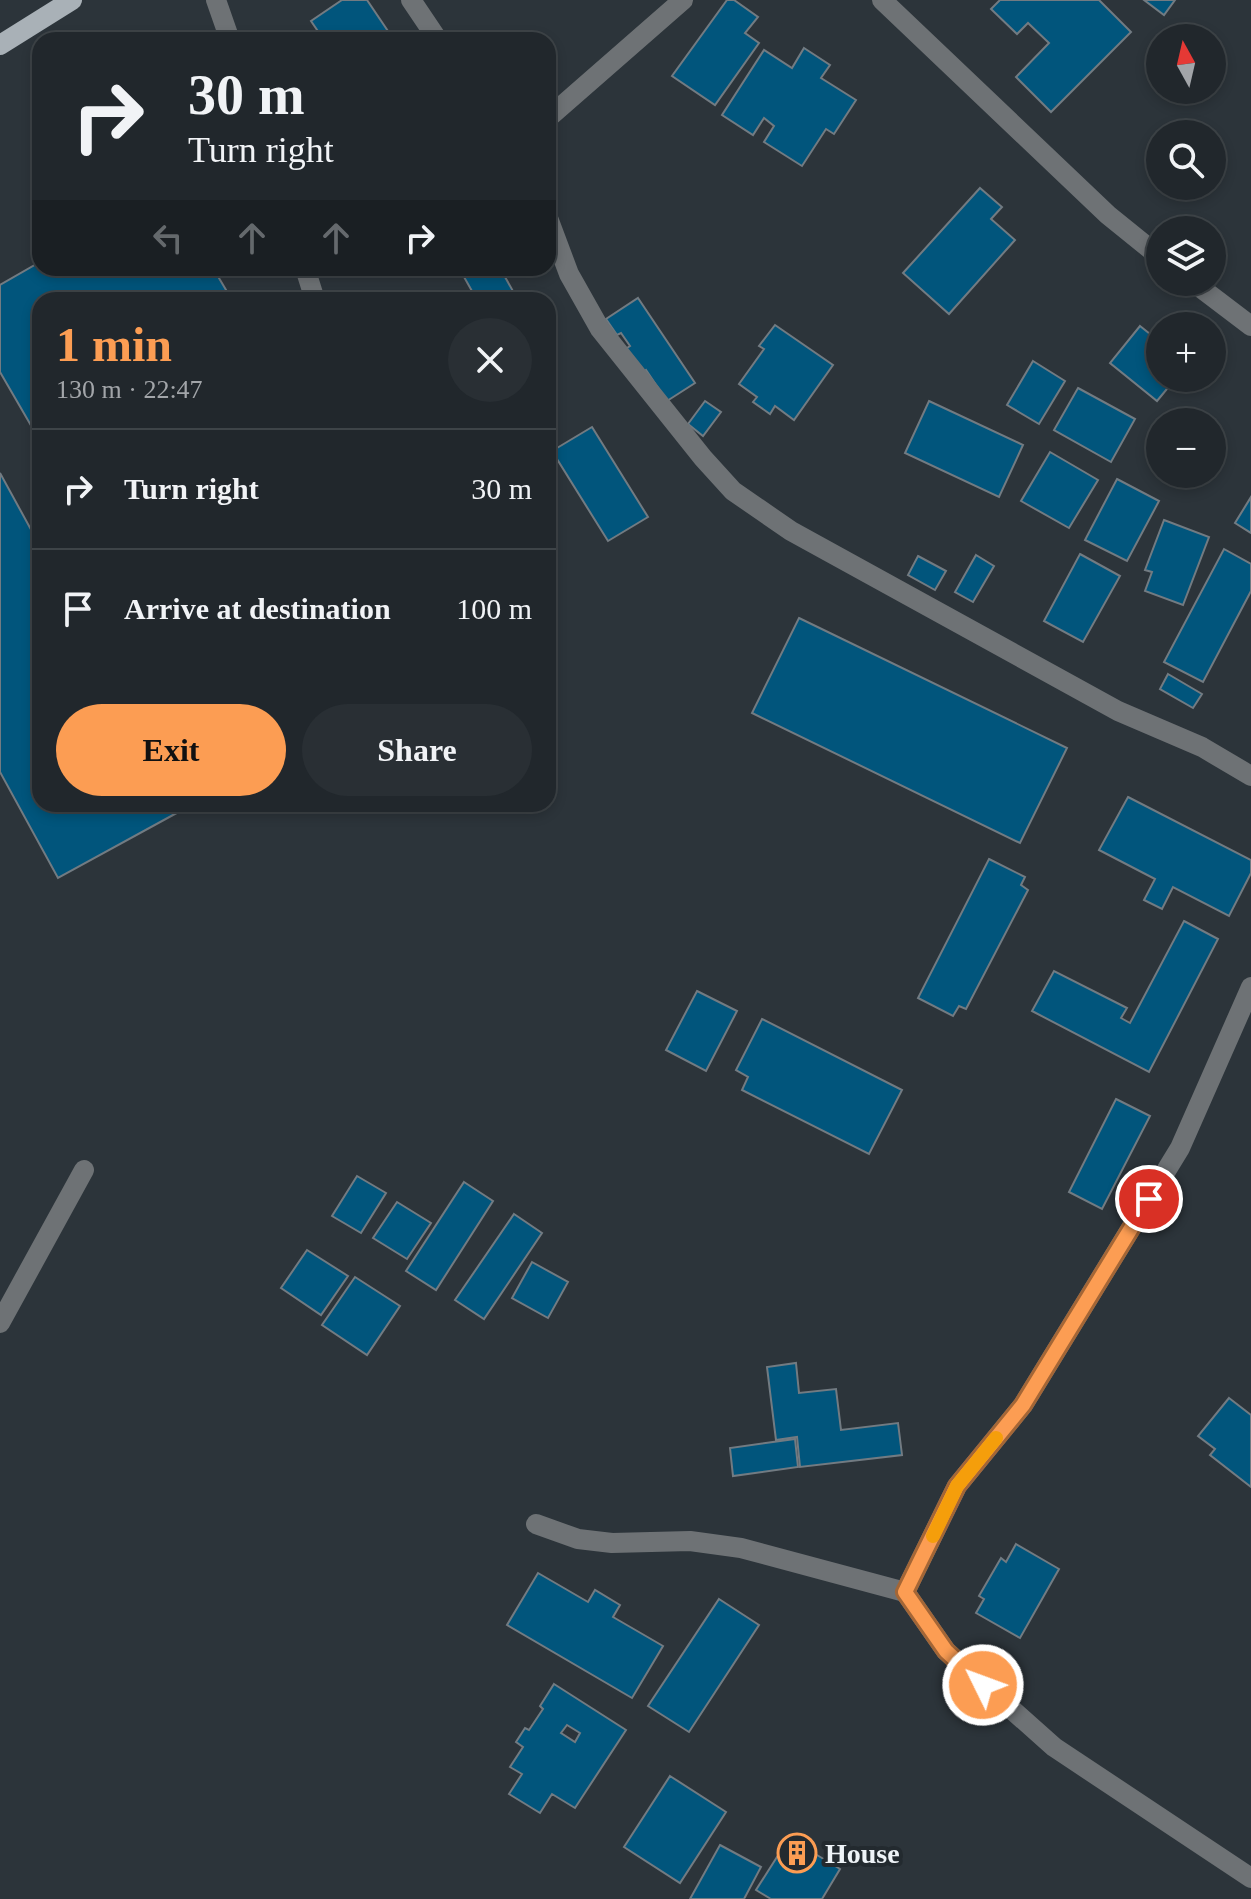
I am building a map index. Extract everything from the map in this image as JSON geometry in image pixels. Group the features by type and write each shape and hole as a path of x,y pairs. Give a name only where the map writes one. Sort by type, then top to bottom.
{"main road":[{"path":"0,45 72,0"}],"street":[{"path":"216,0 227,32"},
{"path":"411,0 433,32"},
{"path":"556,111 683,0"},
{"path":"882,0 1108,215 1146,246"},
{"path":"556,239 569,274 600,329 733,491 791,531 1118,711 1202,747 1251,776"},
{"path":"1211,296 1251,326"},
{"path":"905,1592 957,1486 1023,1405 1180,1148 1251,987"},
{"path":"0,1323 84,1170"},
{"path":"536,1524 578,1539 654,1544 690,1541 741,1548 905,1592 946,1651 1054,1747 1251,1878"}],"building":[{"path":"342,0 367,0 389,32 319,32 311,21"},
{"path":"727,0 734,0 758,17 745,33 759,43 715,105 672,76"},
{"path":"1000,0 1099,0 1131,32 1051,112 1016,77 1049,43 1028,23 1017,34 991,9"},
{"path":"1144,0 1175,0 1164,15"},
{"path":"804,48 830,65 821,78 856,100 834,134 826,129 802,166 764,142 774,126 764,118 753,135 722,115 764,50 792,68"},
{"path":"980,188 1002,207 991,219 1015,240 949,314 903,273"},
{"path":"32,267 32,276 218,276 227,292 32,292 32,427 0,372 0,285"},
{"path":"464,276 504,276 513,292 472,292"},
{"path":"638,298 695,383 667,401 646,370 641,374 624,350 630,346 621,333 617,335 606,319"},
{"path":"775,325 833,365 794,420 775,406 770,414 753,402 757,397 739,384 764,349 759,346"},
{"path":"1140,326 1146,331 1146,392 1164,392 1157,401 1110,363"},
{"path":"1033,361 1065,381 1039,424 1007,405"},
{"path":"1078,388 1135,419 1111,462 1054,430"},
{"path":"705,401 721,412 703,436 688,424"},
{"path":"929,401 1023,445 999,497 905,453"},
{"path":"592,427 648,517 608,541 556,457 556,449"},
{"path":"1050,452 1098,480 1069,528 1021,501"},
{"path":"0,473 32,531 32,812 179,812 58,878 0,772"},
{"path":"1117,479 1159,501 1127,561 1085,540"},
{"path":"1251,497 1251,533 1235,523"},
{"path":"1164,520 1209,537 1183,605 1145,591 1152,572 1145,570"},
{"path":"1224,549 1251,564 1251,591 1203,682 1164,662"},
{"path":"1080,554 1120,576 1083,642 1044,621"},
{"path":"976,555 994,566 973,602 955,592"},
{"path":"918,556 946,571 935,590 908,575"},
{"path":"799,618 1067,748 1020,843 752,713"},
{"path":"1168,674 1202,694 1193,708 1160,689"},
{"path":"1128,797 1251,860 1251,873 1229,916 1173,887 1162,909 1144,900 1155,879 1099,850"},
{"path":"989,859 1025,877 1021,885 1028,890 966,1009 959,1006 953,1016 918,998"},
{"path":"1184,921 1218,939 1149,1072 1032,1011 1054,971 1127,1008 1121,1018 1130,1023"},
{"path":"697,991 737,1011 706,1071 666,1050"},
{"path":"762,1019 902,1090 869,1154 742,1090 748,1077 736,1070"},
{"path":"1116,1099 1150,1116 1102,1209 1069,1192"},
{"path":"357,1176 386,1193 361,1233 332,1216"},
{"path":"464,1182 493,1201 436,1290 406,1271"},
{"path":"397,1202 431,1223 407,1259 373,1238"},
{"path":"514,1214 542,1233 484,1319 455,1300"},
{"path":"307,1250 348,1276 321,1315 281,1288"},
{"path":"532,1262 568,1282 548,1318 512,1298"},
{"path":"355,1277 400,1306 367,1355 322,1325"},
{"path":"796,1363 799,1393 836,1389 841,1430 898,1423 902,1455 800,1467 797,1437 776,1440 767,1367"},
{"path":"1229,1398 1251,1415 1251,1487 1210,1455 1215,1449 1198,1436"},
{"path":"795,1439 798,1467 733,1476 730,1448"},
{"path":"1016,1544 1059,1569 1020,1638 976,1613 984,1599 979,1596 1001,1558 1006,1562"},
{"path":"538,1573 588,1602 595,1590 620,1605 613,1617 663,1646 632,1698 507,1625"},
{"path":"719,1599 759,1625 689,1732 648,1706"},
{"path":"554,1684 626,1730 575,1808 552,1794 540,1813 509,1794 522,1774 510,1767 523,1747 516,1742 525,1728 529,1730 543,1709 540,1706","holes":["567,1725 580,1733 575,1742 561,1733"]},
{"path":"670,1776 726,1812 680,1883 624,1847"},
{"name":"House","path":"789,1838 840,1869 822,1899 771,1899 756,1890"},
{"path":"720,1845 761,1867 744,1899 690,1899"}],"slow traffic":[{"path":"933,1536 957,1486 996,1438"}],"place":[{"name":"House","path":"797,1853"}],"route":[{"path":"983,1685 946,1651 905,1592 957,1486 1023,1405 1149,1199"}]}
